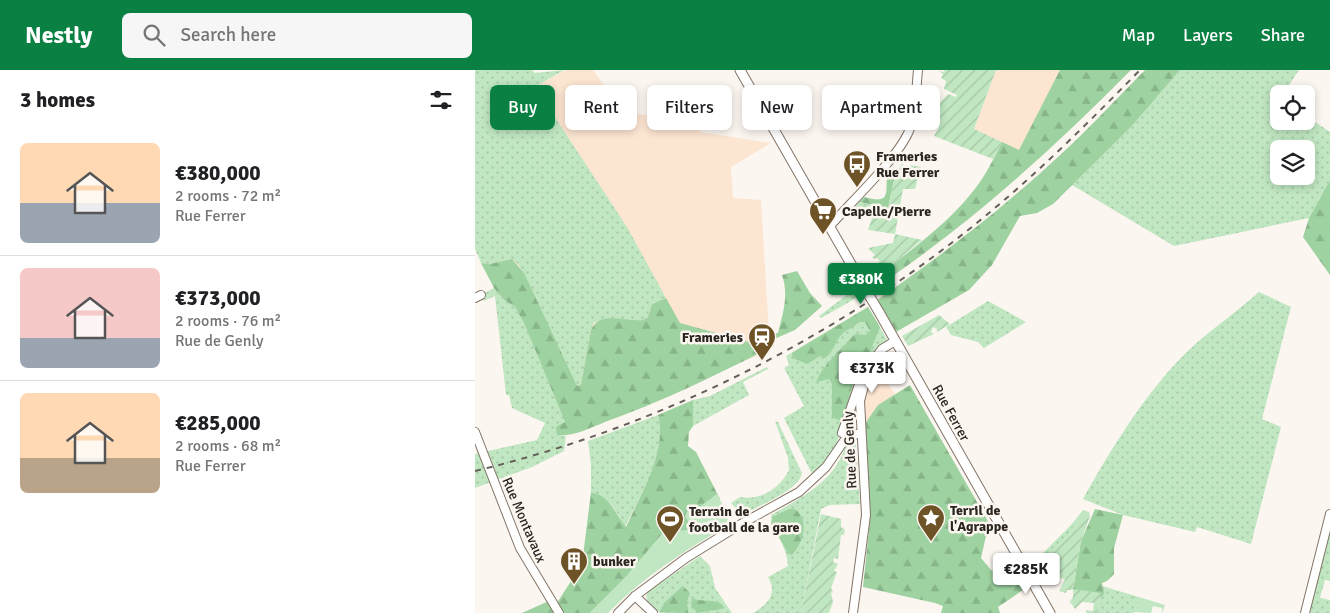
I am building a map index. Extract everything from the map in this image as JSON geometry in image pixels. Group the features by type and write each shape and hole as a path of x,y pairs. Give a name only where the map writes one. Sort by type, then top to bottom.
{"main road":[{"name":"Rue Ferrer","path":"740,70 1049,613"}],"street":[{"path":"830,226 892,156 906,136 914,109 918,70"},
{"path":"870,363 882,349 895,341"},
{"name":"Rue de Genly","path":"853,613 866,515 859,423 860,397 870,363"},
{"name":"Rue de Genly","path":"835,455 857,385 870,363"},
{"path":"842,433 850,424 859,423"},
{"name":"Rue Montavaux","path":"475,432 520,548 559,613"},
{"path":"618,613 635,596 678,564 734,528 799,492 813,481 835,455 846,438 860,433"},
{"path":"1305,613 1330,514"},
{"path":"635,596 653,613"}],"shaded area":[{"path":"475,70 528,85 490,85 490,130 555,130 555,85 539,85 566,70 593,70 604,85 565,85 565,130 637,130 637,114 647,115 647,130 699,130 700,132 771,143 731,167 733,198 761,200 770,350 576,433 515,307 503,299 494,288 475,242"},
{"path":"996,70 1060,70 1019,151 974,129"},
{"path":"876,364 895,394 875,410 864,425 863,401 869,377"}],"green space":[{"path":"475,70 532,70 535,73 564,70 538,85 490,85 490,130 555,130 555,117 627,227 666,298 652,304 648,317 643,320 594,322 581,385 577,386 519,265 512,259 490,264 481,263 475,249"},
{"path":"945,70 996,70 974,129 1002,142 993,159 934,136 937,130 940,130 940,103 948,94 956,97 957,95 944,89 946,81 941,78 943,74 939,71 944,72"},
{"path":"1060,70 1131,70 1070,130 1007,187 941,241 872,290 868,283 935,231 970,195 984,176 1002,142 1019,150"},
{"path":"1145,70 1180,70 1132,126 1053,204 1037,213 1020,216 992,265 969,290 896,332 877,300 948,249 1016,195 1092,125"},
{"path":"1180,70 1299,70 1289,85 1270,85 1270,130 1315,130 1315,122 1330,132 1330,180 1309,218 1174,246 1072,185 1132,126"},
{"path":"903,162 903,170 908,171 910,165 921,167 915,189 903,189 895,234 868,230 873,215 853,211 859,202 888,208 895,176"},
{"path":"889,171 897,176 895,176 888,208 859,202 864,197 880,199 884,197"},
{"path":"1330,180 1330,275 1303,237 1309,218"},
{"path":"895,234 922,240 882,273 877,264 880,261 872,257 875,255 868,248 893,243"},
{"path":"512,259 524,273 577,386 581,385 591,330 595,324 600,320 614,318 643,320 648,317 652,304 666,298 680,323 756,344 755,336 778,333 785,297 782,275 797,271 810,293 822,306 795,330 772,340 774,346 732,367 670,396 587,429 569,435 557,435 556,427 565,422 524,323 515,307 503,299 494,288 481,263 490,264"},
{"path":"494,288 503,299 515,307 524,323 565,422 557,435 566,436 564,451 532,467 475,488 475,454 537,440 545,423 512,408 509,395 506,395 495,296 484,301 481,295"},
{"path":"856,288 860,296 821,318 819,316"},
{"path":"1259,292 1291,307 1262,419 1281,427 1251,544 1197,527 1195,532 1123,515 1083,499 1118,440 1159,383 1197,342"},
{"path":"988,301 1026,322 984,348 978,342 951,335 946,327"},
{"path":"868,307 888,341 866,363 853,390 834,450 814,478 784,418 804,406 784,368 789,365 786,356"},
{"path":"868,307 880,327 870,352 855,375 843,422 832,417 832,384 829,379 816,382 828,363 855,334 866,335 870,331 865,322 858,322 855,326 844,332 825,358 820,356 807,364 793,358 792,353"},
{"path":"939,315 950,324 937,332 937,329 933,327 931,332 934,334 908,346 902,336"},
{"path":"767,367 768,369 743,382 749,395 693,426 693,400 710,396"},
{"path":"910,385 989,523 981,558 991,570 1008,576 1016,572 1026,588 998,607 1000,613 941,613 943,606 935,603 863,587 870,520 864,425 878,405"},
{"path":"693,400 693,426 689,432 688,446 696,452 720,499 700,529 663,533 625,578 590,613 522,613 551,600 555,606 582,564 591,492 598,494 608,501 626,527 656,458 660,429 658,415"},
{"path":"658,415 660,430 656,459 645,487 625,527 608,501 598,494 591,492 591,465 588,441"},
{"path":"775,421 778,422 802,473 800,479 780,496 748,512 740,513 731,503 740,497 755,497 769,492 781,482 789,470 788,458"},
{"path":"851,442 856,445 860,504 830,505 821,509 801,613 753,613 770,598 772,589 768,577 788,566 771,515 805,495 826,478 841,457 846,444"},
{"path":"717,494 728,515 727,526 665,565 635,588 608,613 590,613 625,578 663,533 663,529 673,525 682,531 687,530 691,526 685,516 687,511 699,507"},
{"path":"789,509 795,509 800,514 804,526 802,538 792,555 788,553 771,524 772,517"},
{"path":"1095,509 1123,515 1114,548 1114,574 1102,583 1104,594 1100,598 1073,590 1081,541"},
{"path":"1083,510 1086,511 1073,527 1070,535 1032,567 1032,564 1071,525"},
{"path":"1086,511 1089,512 1090,516 1081,541 1073,589 1101,593 1097,613 1086,613 1086,610 1093,611 1094,603 1082,602 1075,609 1071,603 1069,604 1073,597 1073,590 1067,590 1066,593 1059,591 1065,579 1060,578 1059,583 1056,579 1053,579 1057,570 1055,568 1051,570 1047,563 1034,571 1032,567 1070,535 1074,524"},
{"path":"821,514 841,519 841,527 845,530 844,535 841,535 838,559 834,558 833,562 838,564 834,571 837,572 831,588 833,602 829,613 801,613"},
{"path":"1330,524 1330,581 1325,580 1320,598 1330,600 1330,613 1308,613"},
{"path":"700,556 710,566 715,588 732,613 660,613 648,603 646,596 649,591"},
{"path":"683,586 690,593 687,601 688,613 660,612 664,603"},
{"path":"1102,586 1139,597 1134,613 1097,613"},
{"path":"1139,597 1165,605 1162,613 1162,608 1153,606 1151,613 1134,612"},
{"path":"692,598 723,605 721,609 697,613 691,605"}],"railway":[{"path":"475,471 543,453 610,430 676,404 741,374 803,341 864,305 922,265 978,222 1041,167 1140,70"}],"place":[{"name":"Frameries Rue Ferrer","path":"857,188"},
{"name":"Capelle/Pierre","path":"823,235"},
{"name":"Frameries","path":"762,361"},
{"name":"Terril de l'Agrappe","path":"931,542"},
{"name":"Terrain de football de la gare","path":"670,543"},
{"name":"bunker","path":"574,585"}]}
